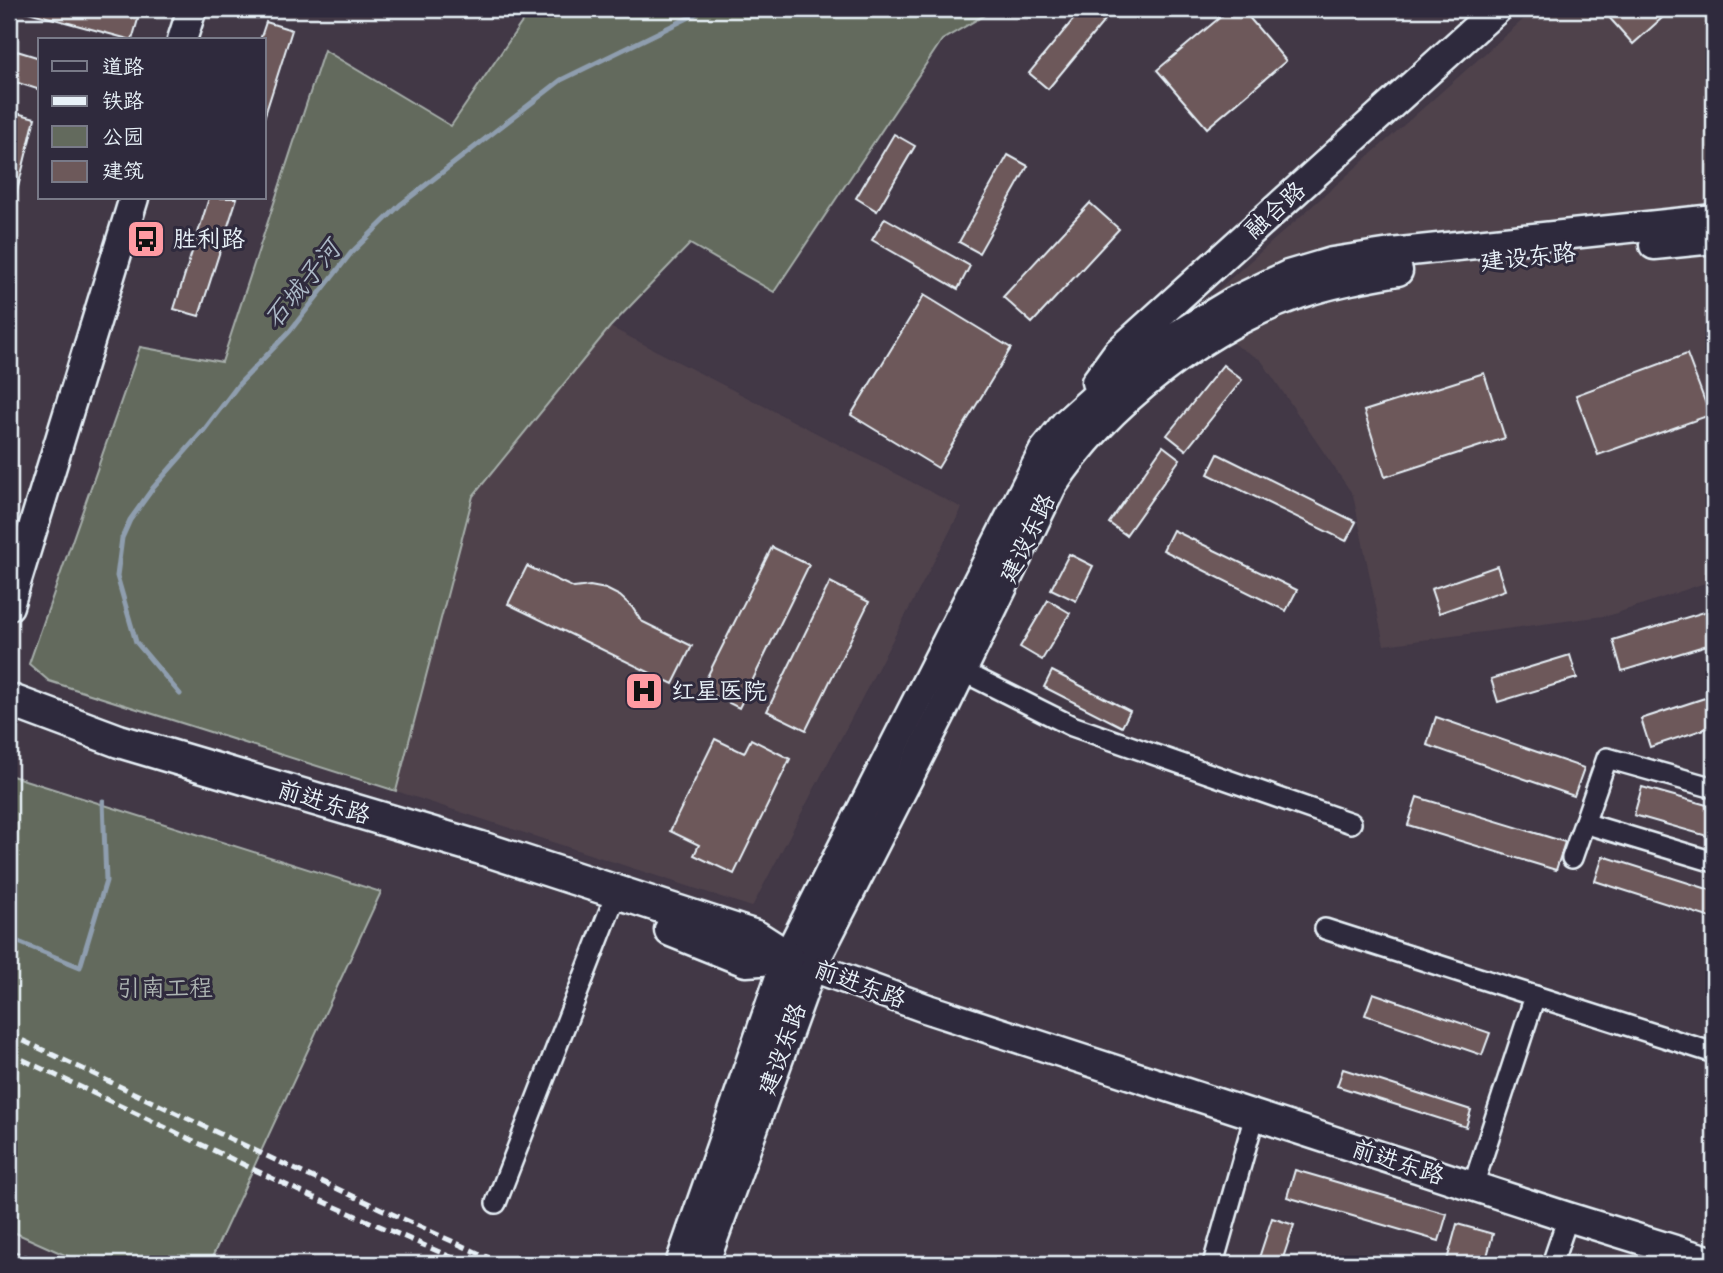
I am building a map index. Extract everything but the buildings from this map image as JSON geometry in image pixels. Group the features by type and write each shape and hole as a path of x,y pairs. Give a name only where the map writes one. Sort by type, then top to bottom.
{"main road":[{"path":"183,38 192,9"},
{"name":"融合路","path":"1065,424 1117,353 1497,9"},
{"path":"9,606 133,200"},
{"name":"建设东路","path":"704,1264 799,962 1044,450 1065,424 1124,371 1176,336 1234,301 1288,275 1332,262 1391,253 1714,219"},
{"name":"建设东路","path":"799,962 962,671 1052,486 1069,460 1104,421 1155,375 1205,340 1251,314 1298,294 1344,281 1402,270 1714,239"},
{"name":"前进东路","path":"9,700 120,741 481,849 756,937 799,962 928,1009 1714,1262"},
{"path":"9,722 117,760 312,812 502,869 611,907 746,960 799,962 680,1264"}],"street":[{"path":"962,671 1072,726 1351,823"},
{"path":"1572,858 1607,758 1714,788"},
{"path":"1584,823 1714,862"},
{"path":"496,1203 611,907"},
{"path":"1325,929 1714,1053"},
{"path":"1473,1186 1535,996"},
{"path":"1213,1264 1255,1115"},
{"path":"1552,1264 1568,1217"}],"shaded area":[{"path":"1535,9 1714,9 1714,580 1611,615 1384,645 1353,495 1261,360 1187,317"},
{"name":"红星医院","path":"610,327 962,508 752,907 396,791 473,496"}],"green space":[{"path":"531,9 995,9 942,40 774,292 690,244 610,327 473,496 396,791 49,681 29,664 140,347 222,362 324,50 451,126"},
{"name":"引南工程","path":"9,775 381,892 209,1264 85,1264 9,1230"}],"waterway":[{"name":"石城子河","path":"180,694 136,642 117,576 122,538 130,520 153,488 204,430 239,384 290,331 351,253 400,205 561,80 703,9"},
{"name":"石城子河","path":"9,940 80,967 106,881 103,801"}],"railway":[{"path":"9,1034 502,1264"},
{"path":"9,1053 299,1191 467,1264"},
{"path":"9,1251 46,1264"}],"place":[{"name":"胜利路","path":"146,239"},
{"name":"红星医院","path":"644,691"}]}
